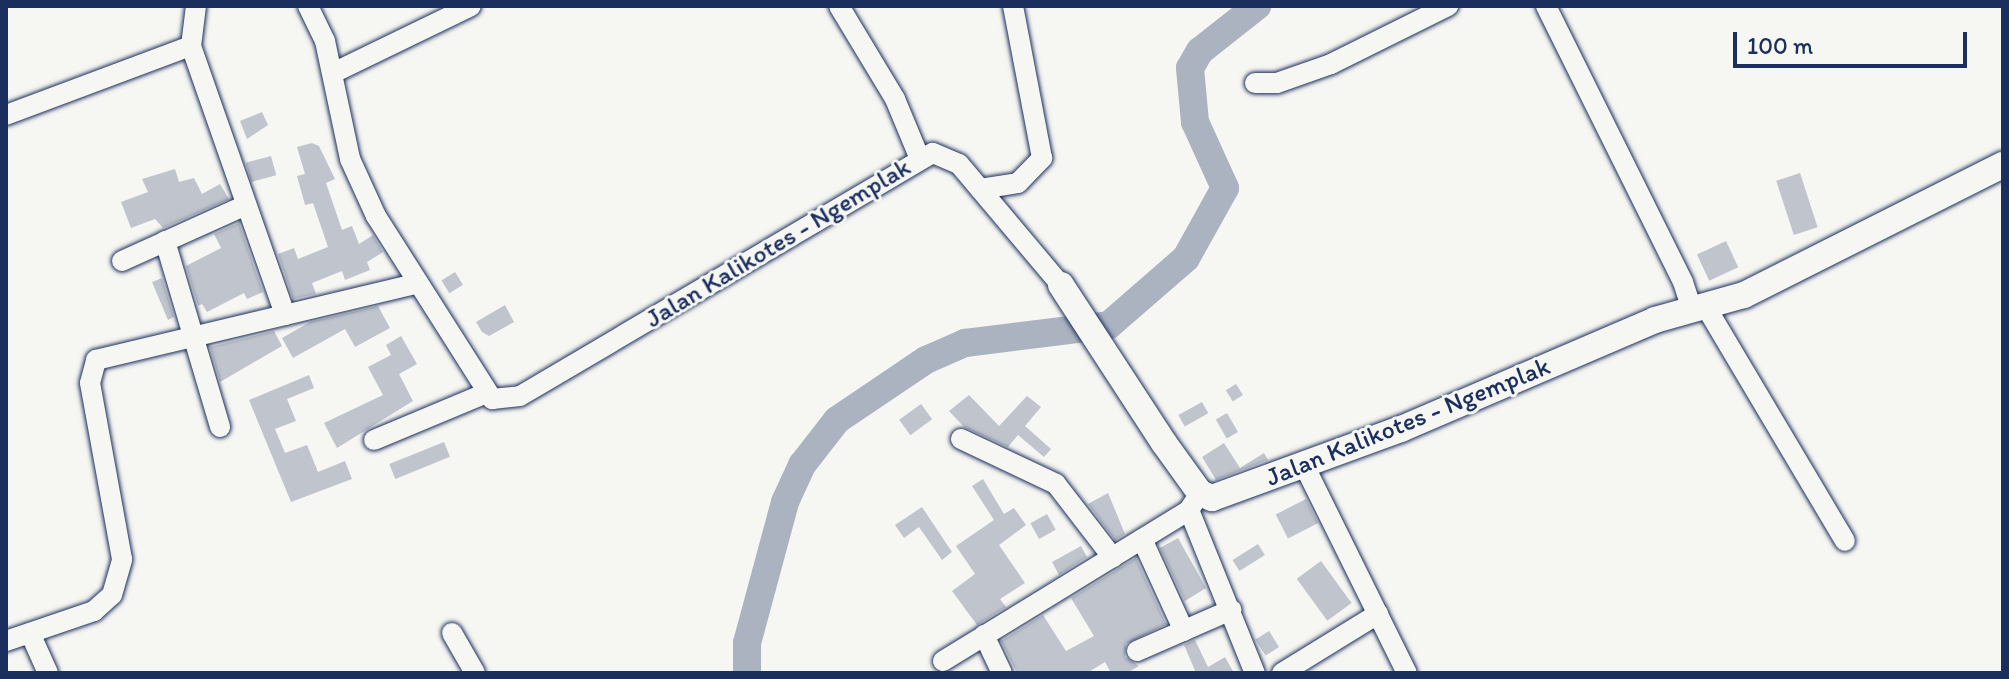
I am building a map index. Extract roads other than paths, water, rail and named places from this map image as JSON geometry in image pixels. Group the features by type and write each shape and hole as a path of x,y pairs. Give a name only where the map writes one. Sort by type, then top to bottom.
{"main road":[{"name":"Jalan Kalikotes - Ngemplak","path":"1061,285 1095,331 1195,501 1221,497 1305,467 1655,320 1744,295 2003,165"}],"street":[{"path":"196,6 191,46 244,206 285,315"},
{"path":"308,6 333,73 350,159 376,216 484,394 374,440"},
{"path":"333,73 471,6"},
{"path":"839,6 895,99 920,159"},
{"path":"980,189 1018,183 1042,158 1013,6"},
{"path":"1255,83 1301,76 1448,6"},
{"path":"1546,6 1683,282 1845,541"},
{"path":"6,115 191,46"},
{"name":"Jalan Kalikotes - Ngemplak","path":"484,394 497,401 520,396 933,153 949,157 1061,285"},
{"path":"122,261 244,206"},
{"path":"165,241 220,427"},
{"path":"6,641 94,611 112,595 122,559 91,368 104,354 418,283"},
{"path":"961,439 1056,484 1113,558"},
{"path":"1305,467 1407,673"},
{"path":"943,661 1113,558 1195,501 1255,673"},
{"path":"1142,539 1184,631"},
{"path":"1137,651 1231,610"},
{"path":"1282,673 1378,614"},
{"path":"30,633 48,673"},
{"path":"452,633 475,673"},
{"path":"984,635 1002,673"}],"waterway":[{"path":"747,673 747,643 785,502 802,465 837,420 926,360 965,343 1109,325 1186,258 1225,188 1195,122 1190,68 1200,51 1257,6"}]}
